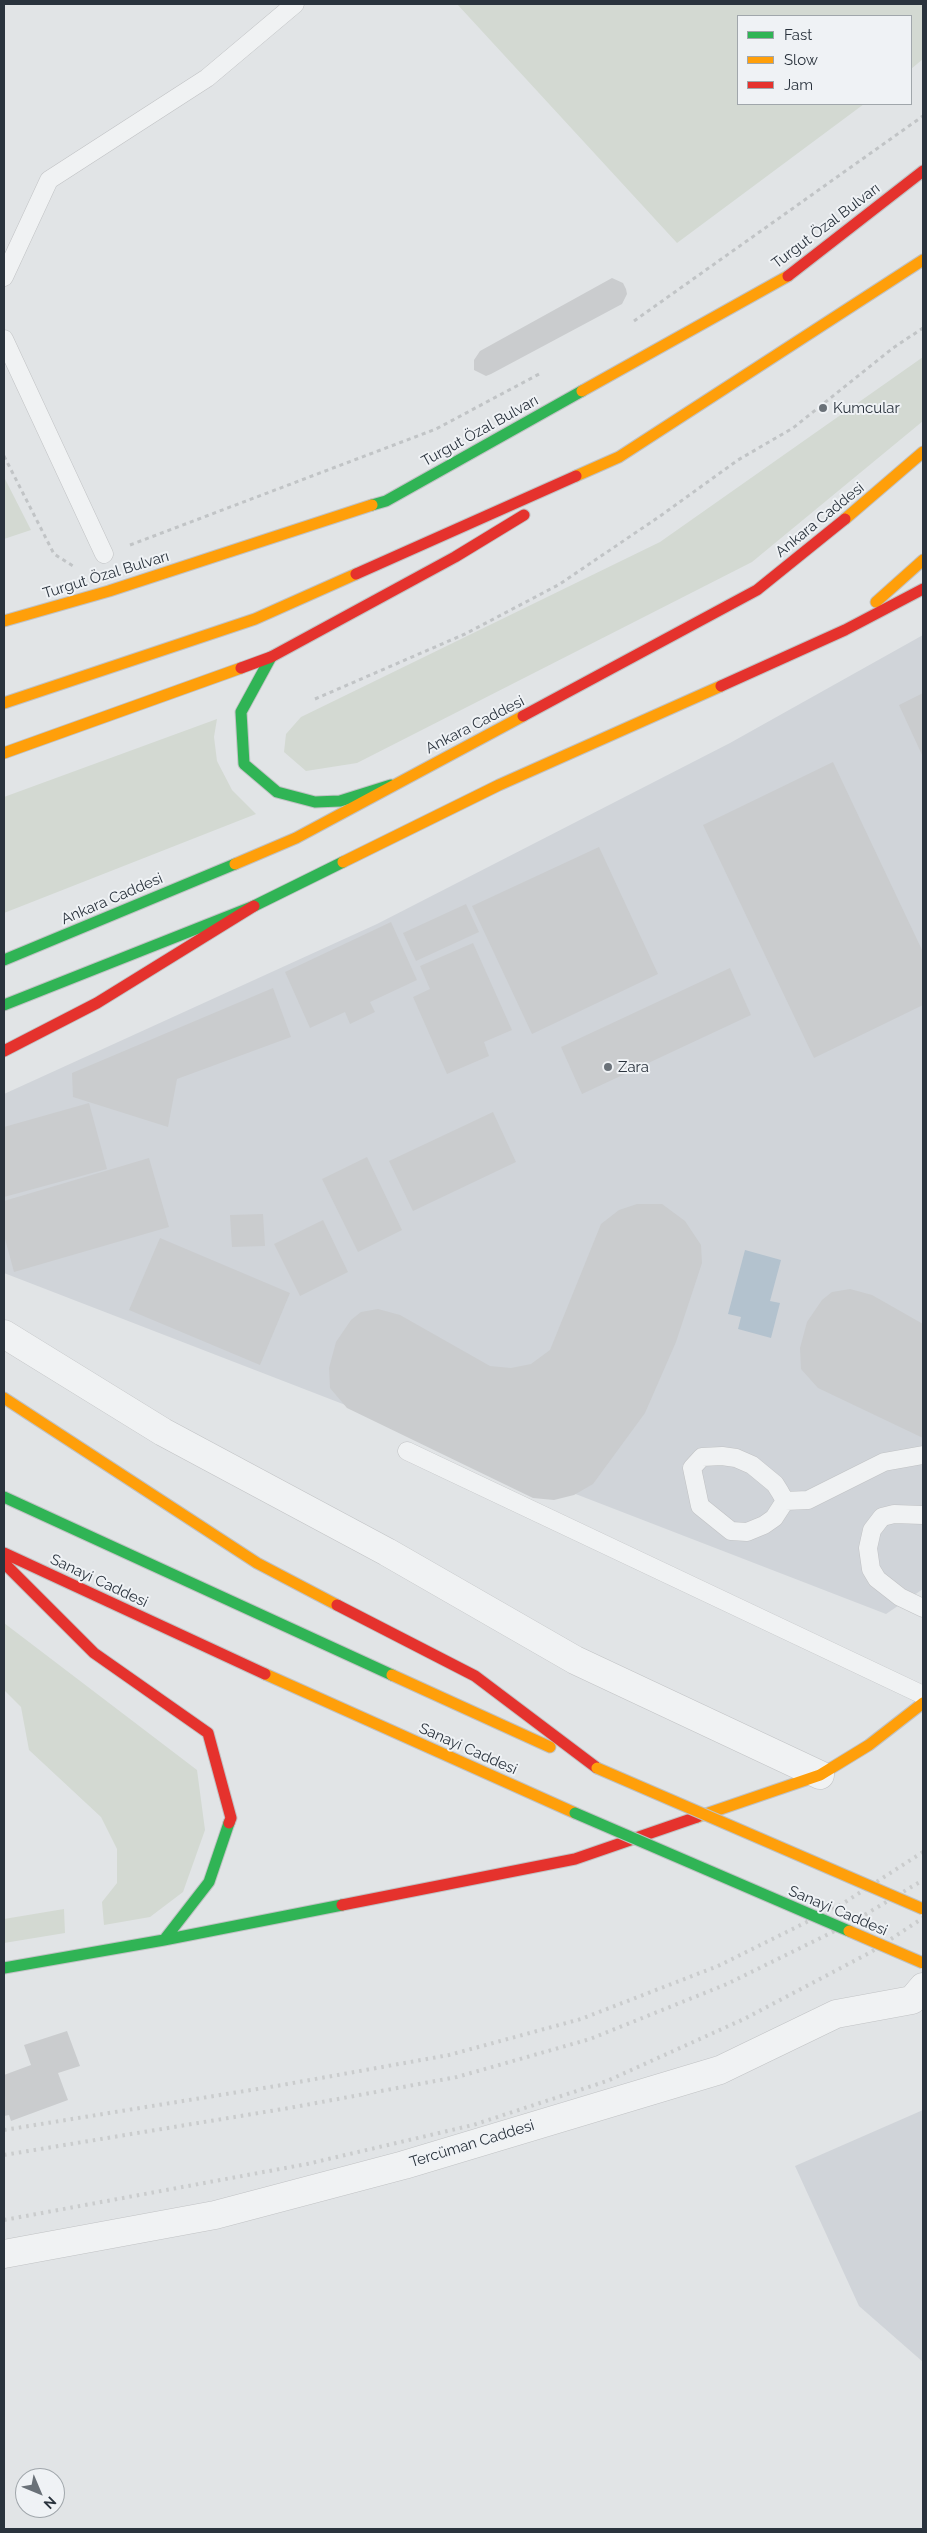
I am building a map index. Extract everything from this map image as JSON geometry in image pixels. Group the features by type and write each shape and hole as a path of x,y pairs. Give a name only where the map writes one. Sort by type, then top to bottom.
{"main road":[{"name":"Turgut Özal Bulvarı","path":"4,621 109,591 386,501 798,270 923,171"},
{"path":"4,753 271,657 455,557 620,456 923,260"},
{"name":"Ankara Caddesi","path":"4,960 296,838 391,785 536,710 757,590 893,480 923,452"},
{"path":"4,703 255,619 620,456"},
{"path":"845,630 923,560"},
{"path":"4,1005 254,906 499,785 845,630 923,589"},
{"path":"271,657 241,712 244,764 278,792 315,802 340,801 391,785"},
{"path":"4,1051 97,1002 254,906"},
{"path":"4,1398 257,1563 475,1676 597,1768"},
{"path":"4,1497 597,1768 923,1909"},
{"name":"Sanayi Caddesi","path":"4,1553 302,1691 575,1813 923,1964"},
{"path":"4,1562 94,1653 208,1733 231,1818 209,1882 164,1940"},
{"path":"4,1968 164,1940 575,1859 820,1775 869,1745 923,1703"}],"street":[{"path":"4,1334 163,1432 387,1552 575,1660 820,1775"},
{"name":"Tercüman Caddesi","path":"4,2254 215,2215 404,2165 720,2070 836,2014 912,2000 923,1987"}],"lane":[{"path":"4,277 49,180 208,78 295,4"},
{"path":"4,339 104,554"},
{"path":"406,1451 923,1695"},
{"path":"785,1501 808,1500 884,1462 923,1455"},
{"path":"702,1457 736,1458 752,1465 770,1479 785,1501 774,1518 764,1525 747,1532 730,1531 700,1506 692,1468 702,1457"},
{"path":"923,1515 894,1514 882,1518 872,1530 868,1548 871,1569 877,1579 900,1596 923,1608"}],"path":[{"path":"628,326 923,116"},
{"path":"314,699 465,634 560,584 738,460 793,428 893,348 923,328"},
{"path":"64,569 436,429 550,368"},
{"path":"4,456 54,554 109,591"}],"shaded area":[{"path":"457,4 923,4 923,59 912,68 912,15 737,15 737,105 863,105 677,243"},
{"path":"923,357 923,421 752,562 357,763 306,771 284,752 286,734 301,717 660,542"},
{"path":"4,477 31,530 4,539"},
{"path":"923,635 923,1589 886,1614 4,1273 4,1094 377,924 730,743"},
{"path":"217,719 214,737 217,761 232,790 256,814 4,913 4,797"},
{"path":"4,1623 197,1770 205,1830 183,1892 150,1917 104,1925 102,1902 117,1883 117,1849 101,1817 29,1750 21,1707 4,1690"},
{"path":"64,1909 65,1933 4,1943 4,1919"},
{"path":"923,2110 923,2362 859,2306 795,2166"}],"water":[{"path":"745,1250 781,1260 770,1301 780,1303 771,1338 738,1329 741,1317 728,1314"}],"building":[{"path":"612,278 623,283 626,289 627,294 622,304 491,374 486,376 474,370 474,360 480,351"},
{"path":"923,693 923,757 899,705"},
{"path":"833,762 923,952 923,1005 814,1058 703,825"},
{"path":"599,847 658,974 532,1034 472,906"},
{"path":"466,904 479,932 416,961 403,933"},
{"path":"391,922 417,980 370,1002 375,1012 350,1024 345,1012 310,1028 285,972"},
{"path":"473,943 512,1030 484,1042 489,1056 447,1074 413,997 430,989 420,966"},
{"path":"730,968 751,1015 582,1094 561,1047"},
{"path":"273,988 291,1037 177,1079 168,1127 73,1097 72,1073"},
{"path":"89,1103 107,1169 4,1197 4,1127"},
{"path":"493,1112 516,1162 413,1211 389,1161"},
{"path":"367,1157 402,1230 358,1252 322,1179"},
{"path":"149,1158 169,1227 14,1272 4,1235 4,1201"},
{"path":"637,1204 662,1204 685,1221 701,1245 702,1263 676,1342 645,1413 593,1484 574,1495 554,1500 533,1498 347,1408 330,1388 329,1368 336,1342 351,1320 361,1312 378,1309 400,1315 490,1366 511,1368 531,1364 550,1350 601,1224 619,1210"},
{"path":"263,1214 265,1246 232,1247 230,1215"},
{"path":"323,1220 348,1272 300,1296 274,1244"},
{"path":"160,1238 290,1293 260,1365 129,1310"},
{"path":"850,1289 872,1295 923,1324 923,1438 818,1388 801,1369 800,1348 807,1322 822,1300 832,1292"},
{"path":"67,2031 80,2066 58,2073 68,2100 11,2121 9,2115 4,2116 4,2075 31,2065 24,2045"}],"railway":[{"path":"4,2130 282,2085 449,2055 581,2019 718,1966 839,1906 923,1852"},
{"path":"4,2155 289,2108 457,2077 590,2039 727,1984 851,1923 923,1880"},
{"path":"4,2220 307,2164 473,2125 607,2081 744,2019 871,1952 923,1918"}],"traffic: fast":[{"path":"372,505 386,501 582,391"},
{"path":"271,657 241,712 244,764 277,792 315,802 340,801 391,785"},
{"path":"4,1005 254,906 343,862"},
{"path":"4,960 235,864"},
{"path":"4,1497 392,1675"},
{"path":"575,1813 849,1931"},
{"path":"164,1940 209,1882 229,1823"},
{"path":"4,1968 164,1940 342,1905"}],"traffic: slow":[{"path":"576,476 619,457 923,260"},
{"path":"582,391 788,276"},
{"path":"845,519 923,452"},
{"path":"4,621 109,591 372,505"},
{"path":"876,602 923,560"},
{"path":"4,703 255,619 356,574"},
{"path":"4,753 241,668"},
{"path":"343,862 499,785 721,686"},
{"path":"235,864 296,838 523,716"},
{"path":"4,1398 257,1563 337,1605"},
{"path":"265,1674 575,1813"},
{"path":"392,1675 550,1747"},
{"path":"697,1817 820,1775 869,1745 923,1703"},
{"path":"597,1768 923,1909"},
{"path":"849,1931 923,1963"}],"traffic: jam":[{"path":"788,276 923,171"},
{"path":"356,574 576,476"},
{"path":"241,668 271,657 455,557 524,515"},
{"path":"523,716 757,590 845,519"},
{"path":"721,686 845,630 923,589"},
{"path":"4,1051 97,1003 254,906"},
{"path":"4,1553 265,1674"},
{"path":"4,1563 94,1653 208,1733 231,1818 229,1823"},
{"path":"337,1605 475,1676 597,1768"},
{"path":"342,1905 575,1859 697,1817"}],"place":[{"name":"Kumcular","path":"823,408"},
{"name":"Zara","path":"608,1067"}]}
